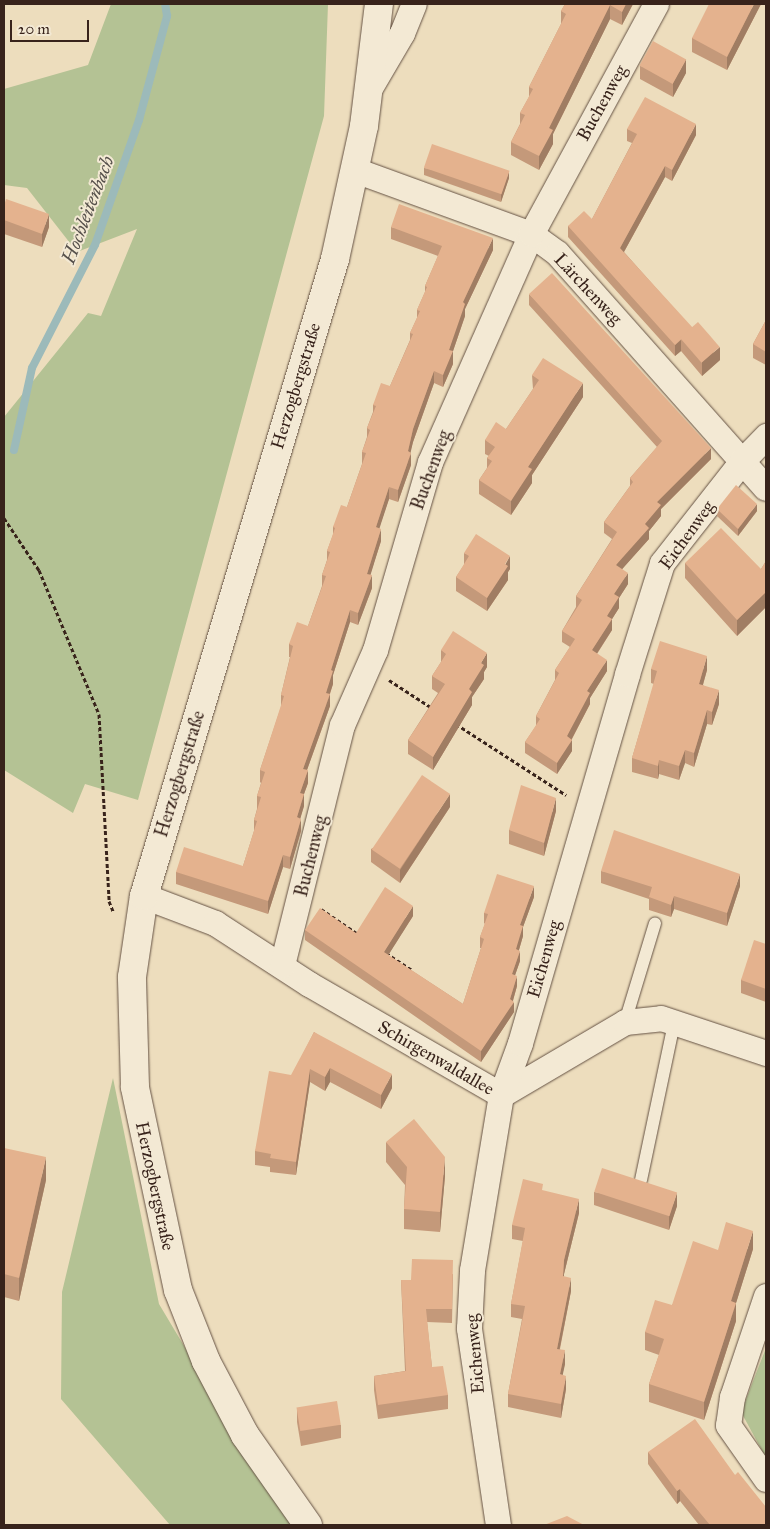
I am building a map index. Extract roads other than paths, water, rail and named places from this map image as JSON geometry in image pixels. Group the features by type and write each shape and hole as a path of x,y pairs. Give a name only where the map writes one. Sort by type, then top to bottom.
{"main road":[{"name":"Herzogbergstraße","path":"308,1525 245,1435 206,1361 178,1290 135,1087 132,1034 134,952 144,896 334,259 371,86 379,4"}],"street":[{"path":"371,86 402,33 414,4"},
{"name":"Buchenweg","path":"282,965 302,896 342,725 368,666 430,462 531,234 656,4"},
{"name":"Lärchenweg","path":"354,170 531,234 556,253 766,488"},
{"name":"Eichenweg","path":"498,1525 469,1328 472,1270 501,1095 520,1043 662,563 742,461 766,436"},
{"name":"Schirgenwaldallee","path":"144,896 215,923 501,1095 625,1022 661,1018 766,1053"},
{"path":"766,1296 732,1397 728,1425 766,1479"}],"lane":[{"path":"625,1022 655,923"},
{"path":"641,1180 674,1023"}],"waterway":[{"name":"Hochleitenbach","path":"14,450 32,368 95,245 139,120 167,16 165,4"}]}
